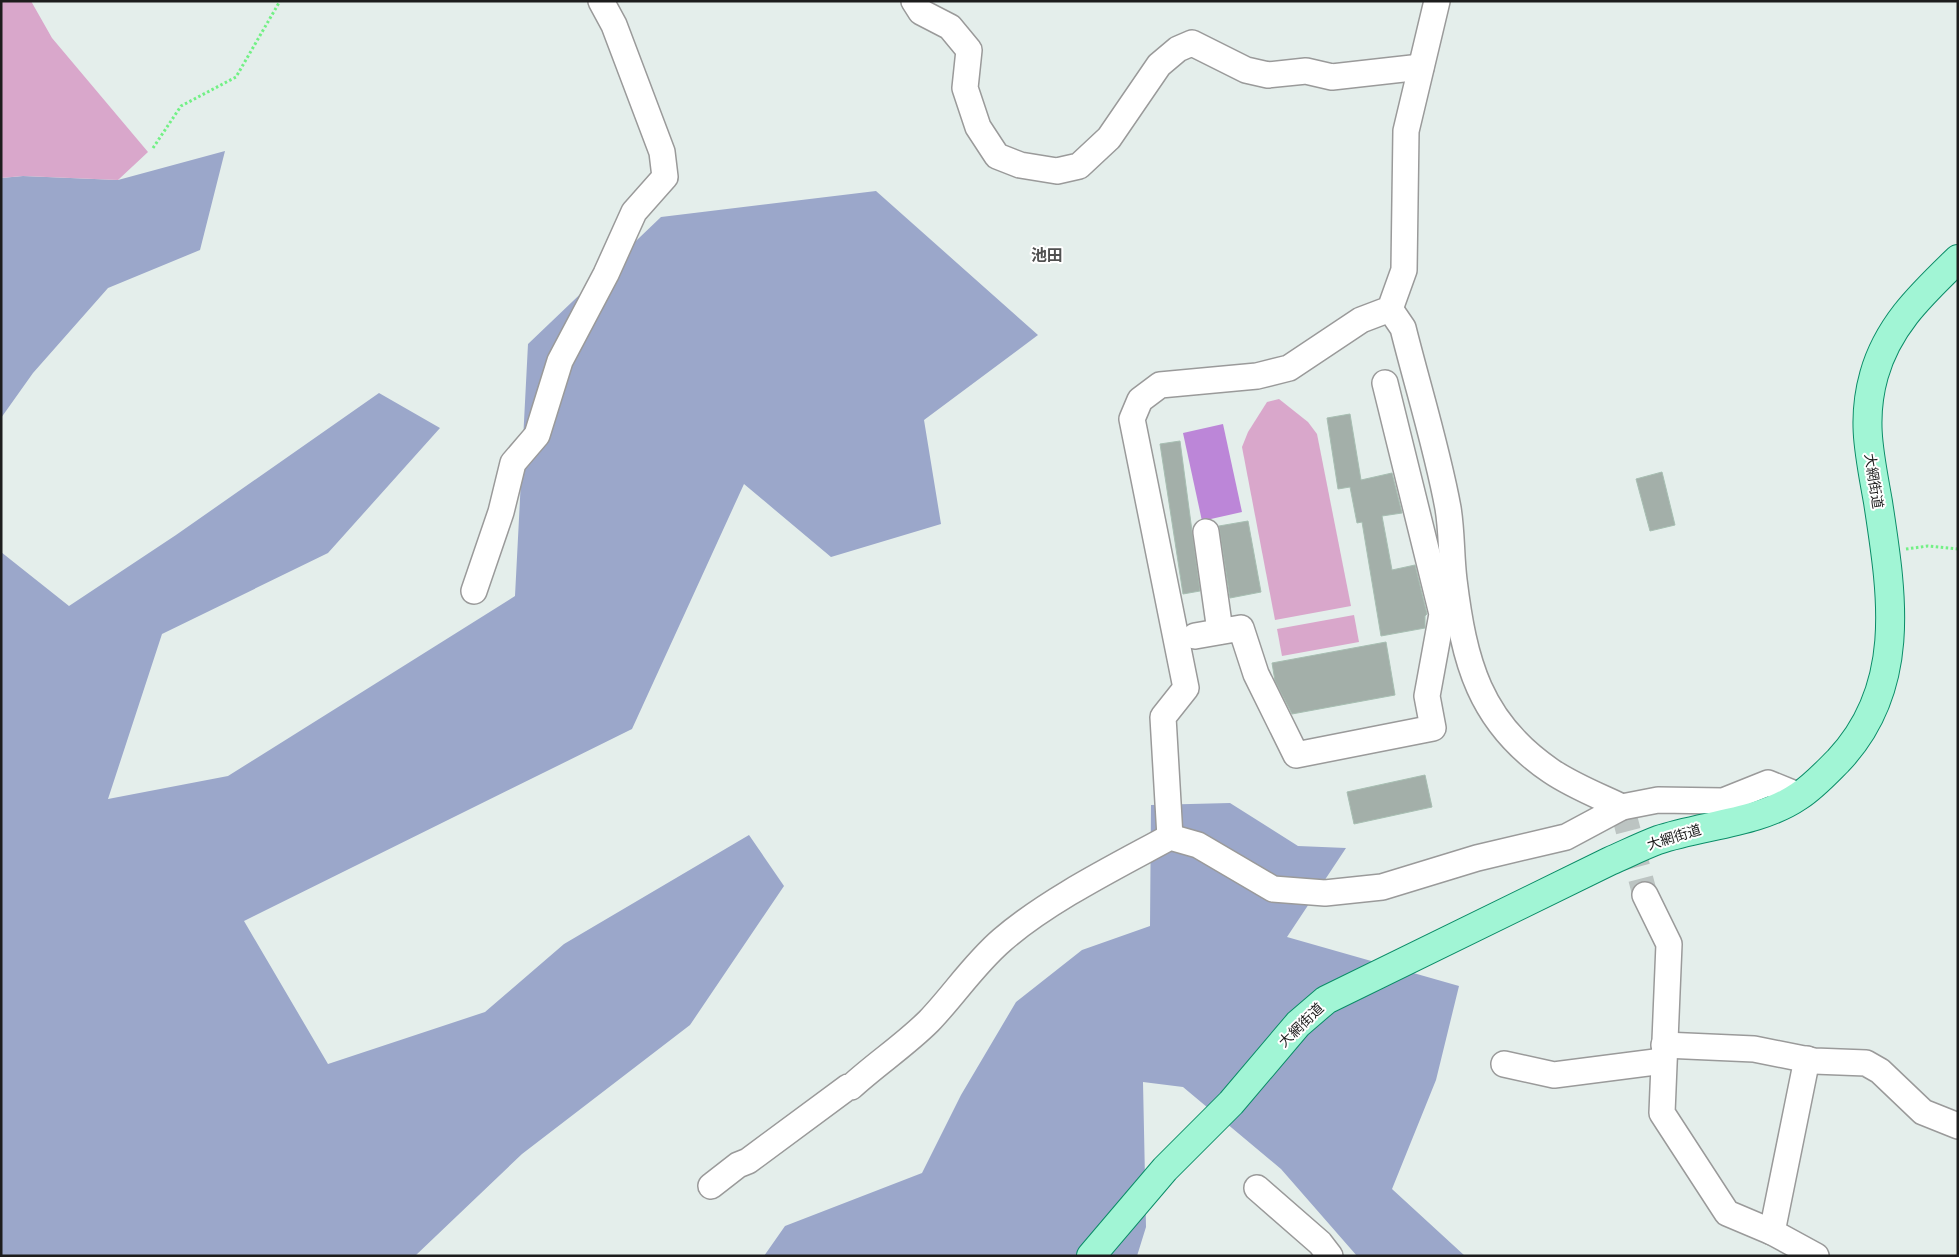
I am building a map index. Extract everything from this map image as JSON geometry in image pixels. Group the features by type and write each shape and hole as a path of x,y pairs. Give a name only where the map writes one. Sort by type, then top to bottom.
{"main road":[{"name":"大網街道","path":"1092,1256 1165,1169 1231,1104 1298,1024 1326,1000 1610,861 1658,840 1769,812 1800,796 1854,744 1874,710 1885,676 1890,646 1892,612 1886,553 1866,428 1868,400 1874,374 1895,326 1921,294 1958,260"}],"street":[{"path":"474,591 501,512 513,463 537,435 560,361 602,281 634,212 665,176 662,152 614,24 601,1"},
{"path":"914,1 921,12 950,26 970,50 965,88 978,127 997,156 1020,165 1057,171 1079,166 1109,138 1159,65 1178,48 1192,43 1246,70 1268,75 1306,72 1332,77 1422,67"},
{"path":"1170,837 1163,717 1186,688 1132,420 1140,400 1160,385 1257,376 1289,368 1360,320 1390,308 1404,270 1406,131 1436,1"},
{"path":"1194,636 1241,628 1256,674 1296,755 1433,728 1427,696 1442,614 1448,509 1403,328 1390,308"},
{"path":"1385,383 1475,680 1493,714 1516,742 1551,771 1622,807"},
{"path":"1206,532 1220,631"},
{"path":"711,1186 738,1164 748,1160 805,1120 848,1086 851,1088 929,1021 973,968 1002,939 1042,910 1170,837 1198,845 1273,889 1325,893 1382,887 1477,858 1566,837 1622,807 1658,800 1723,801 1768,783 1800,796"},
{"path":"1645,895 1669,944 1662,1113 1727,1213 1772,1232 1816,1256"},
{"path":"1504,1064 1554,1075 1664,1053 1754,1049 1808,1059 1866,1063 1880,1071 1923,1112 1958,1126"},
{"path":"1772,1232 1808,1059"},
{"path":"1257,1188 1320,1243 1330,1256"}],"path":[{"path":"153,148 181,106 236,77 280,1"},
{"path":"1886,553 1928,546 1958,548"}],"shaded area":[{"path":"1,1 31,1 52,38 148,152 118,180 23,176 1,178"},
{"path":"225,151 200,250 108,288 33,373 1,418 1,178 23,176 118,180"},
{"path":"876,191 1038,335 924,420 941,524 831,557 744,484 632,729 244,921 328,1064 485,1012 564,944 749,835 784,886 690,1025 522,1154 415,1256 1,1256 1,552 69,606 176,535 379,393 440,428 328,553 162,634 108,799 228,776 515,596 528,344 661,217"},
{"path":"1279,399 1308,422 1317,434 1351,606 1275,620 1242,447 1248,432 1267,402"},
{"path":"1223,424 1242,512 1202,521 1183,433"},
{"path":"1354,615 1359,642 1282,656 1277,629"},
{"path":"1230,803 1298,846 1346,848 1287,937 1459,986 1436,1080 1392,1189 1465,1256 1357,1256 1281,1169 1183,1087 1143,1082 1146,1227 1137,1256 764,1256 785,1226 922,1173 961,1095 1016,1002 1082,950 1150,926 1151,805"}],"building":[{"path":"1350,414 1361,480 1392,473 1402,513 1382,516 1392,570 1415,565 1427,614 1425,616 1425,628 1381,636 1362,522 1357,523 1350,487 1338,489 1327,418"},
{"path":"1180,441 1200,591 1183,594 1160,444"},
{"path":"1662,472 1675,525 1650,531 1636,479"},
{"path":"1248,521 1261,592 1230,598 1219,526"},
{"path":"1386,642 1395,695 1292,714 1275,681 1272,663"},
{"path":"1425,775 1432,807 1354,824 1347,792"}],"tunnel":[{"path":"1622,807 1645,895"}],"district":[{"name":"池田","path":"1047,255"}]}
